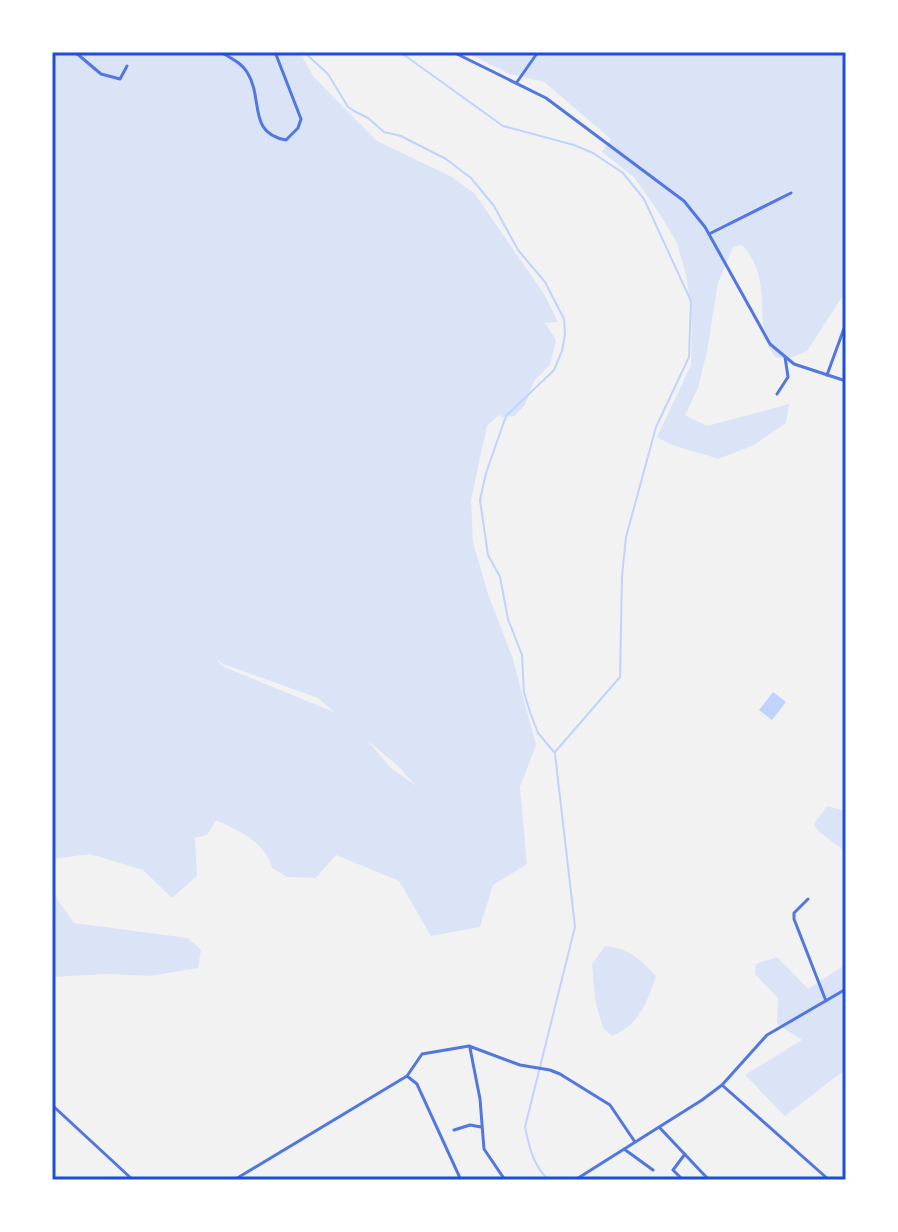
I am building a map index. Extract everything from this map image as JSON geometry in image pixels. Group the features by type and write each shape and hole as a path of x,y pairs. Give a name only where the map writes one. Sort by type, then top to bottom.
{"street":[{"path":"75,52 109,77 120,79 127,66"},
{"path":"221,52 238,62 247,72 255,89 261,126 270,136 286,140 295,133 301,119 275,52"},
{"path":"453,52 546,98 684,201 709,234 770,344 794,364 846,381"},
{"path":"517,82 538,52"},
{"path":"709,234 791,193"},
{"path":"827,375 846,323"},
{"path":"777,394 788,377 785,357"},
{"path":"808,899 794,913 794,919 826,1001"},
{"path":"575,1180 722,1085 767,1035 846,989"},
{"path":"469,1046 480,1099 484,1149 505,1180"},
{"path":"234,1180 407,1076 422,1054 469,1046 520,1065 560,1074 610,1105 635,1142"},
{"path":"407,1076 417,1084 461,1180"},
{"path":"722,1085 829,1180"},
{"path":"52,1105 133,1180"},
{"path":"454,1130 470,1125 481,1127"},
{"path":"659,1127 708,1179"},
{"path":"624,1149 653,1170"},
{"path":"683,1180 673,1170 685,1154"}],"shaded area":[{"path":"52,52 300,52 313,76 377,141 452,177 475,194 544,294 558,322 545,323 556,340 550,365 534,381 525,405 515,416 499,415 487,426 471,500 473,542 488,594 513,659 536,745 520,787 527,864 493,885 480,927 431,936 399,881 336,855 316,878 287,877 272,868 264,851 250,838 216,820 207,835 195,838 197,876 172,898 143,870 90,854 52,859","holes":["215,658 223,664 318,698 334,712 224,667","367,740 398,766 416,786 391,768"]},
{"path":"465,52 846,52 846,291 807,351 788,359 775,357 764,331 758,273 742,245 733,247 718,283 698,388 685,415 707,426 789,404 786,423 752,446 718,459 657,437 691,365 692,313 677,243 634,177 602,152 611,139 544,82 510,74"},
{"path":"827,806 846,811 846,852 818,831 814,824"},
{"path":"52,886 54,895 74,923 188,938 201,950 198,968 150,976 108,974 52,977"},
{"path":"605,946 634,955 656,976 645,1004 635,1019 612,1036 603,1028 595,1000 592,964"},
{"path":"777,957 808,989 846,964 846,1069 785,1116 745,1075 802,1040 777,1024 778,998 755,974 756,964"}],"water":[{"path":"773,692 786,702 772,720 759,710"}],"waterway":[{"path":"304,52 328,74 348,107 384,132 401,136 446,159 471,178 494,206 518,250 545,282 564,319 562,351 554,370 506,416 480,500 488,555 500,577 508,619 522,655 524,692 538,733 554,752"},
{"path":"400,52 503,126 574,145 593,153 623,173 644,199 691,301 689,357 656,427 626,537 620,677 555,752"},
{"path":"549,1180 535,1162 525,1127 575,927 555,754"}]}
